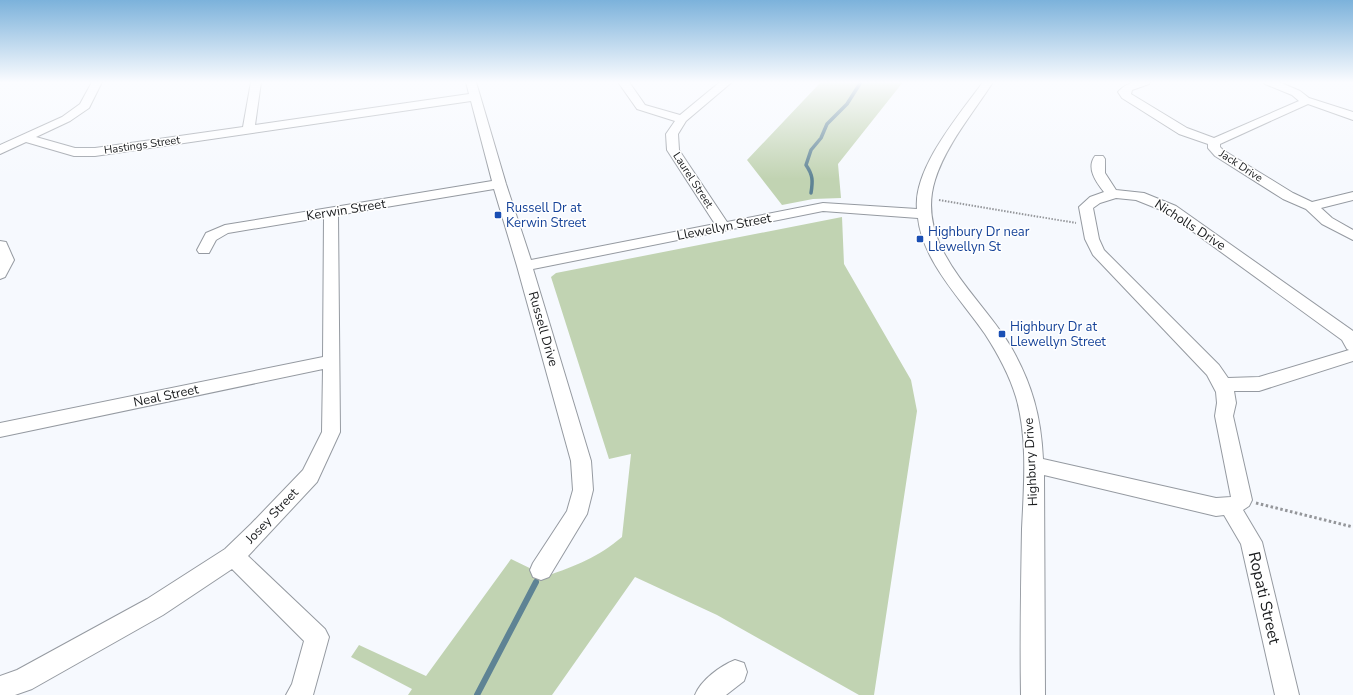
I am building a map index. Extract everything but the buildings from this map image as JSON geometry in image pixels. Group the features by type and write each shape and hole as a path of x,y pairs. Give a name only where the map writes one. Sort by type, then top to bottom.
{"street":[{"path":"0,150 72,114"},
{"path":"248,130 251,114"},
{"name":"Hastings Street","path":"25,138 74,152 95,152 355,114"},
{"name":"Russell Drive","path":"479,114 525,266 581,461 583,490 577,514 541,570"},
{"path":"666,114 682,119"},
{"name":"Laurel Street","path":"688,114 682,119 672,134 673,150 724,227"},
{"name":"Highbury Drive","path":"967,114 944,149 928,181 925,206 929,234 938,256 964,296 1001,346 1018,378 1029,413 1034,465 1033,695"},
{"path":"1156,114 1183,131 1214,142"},
{"name":"Jack Drive","path":"1278,114 1214,142 1214,148 1219,153 1288,196 1311,206 1328,221 1353,236"},
{"path":"1099,159 1097,167 1103,184 1112,193"},
{"name":"Kerwin Street","path":"204,250 207,239 217,232 225,229 499,184"},
{"name":"Nicholls Drive","path":"1236,503 1224,416 1228,403 1224,385 1213,370 1098,252 1092,239 1086,207 1094,199 1112,193 1151,199 1171,209 1348,336 1353,345"},
{"path":"1311,206 1353,196"},
{"name":"Llewellyn Street","path":"525,266 823,208 925,206"},
{"name":"Josey Street","path":"0,688 23,680 155,606 233,556 259,531 310,476 331,432 331,212"},
{"path":"0,274 7,260 1,245"},
{"path":"1224,385 1259,384 1353,355"},
{"name":"Neal Street","path":"0,430 332,361"},
{"path":"1034,465 1216,507 1236,503"},
{"name":"Ropati Street","path":"1236,503 1251,542 1287,695"},
{"path":"233,556 317,637 302,691 298,695"},
{"path":"707,695 735,672"}],"path":[{"path":"925,206 1089,225"},
{"path":"1236,503 1353,527"}],"green space":[{"path":"790,114 877,114 838,164 841,198 813,199 782,205 747,160"},
{"path":"842,217 844,264 911,380 917,411 874,695 859,695 717,615 635,577 552,695 408,695 412,689 351,657 359,645 426,676 511,559 546,576 586,560 604,550 622,537 631,454 609,459 551,277 556,273"}],"waterway":[{"path":"811,193 812,178 806,165 811,150 821,138 827,124 837,114"},
{"path":"477,695 536,582"}],"place":[{"name":"Russell Dr at Kerwin Street","path":"498,215"},
{"name":"Highbury Dr near Llewellyn St","path":"920,239"},
{"name":"Highbury Dr at Llewellyn Street","path":"1002,334"}]}
